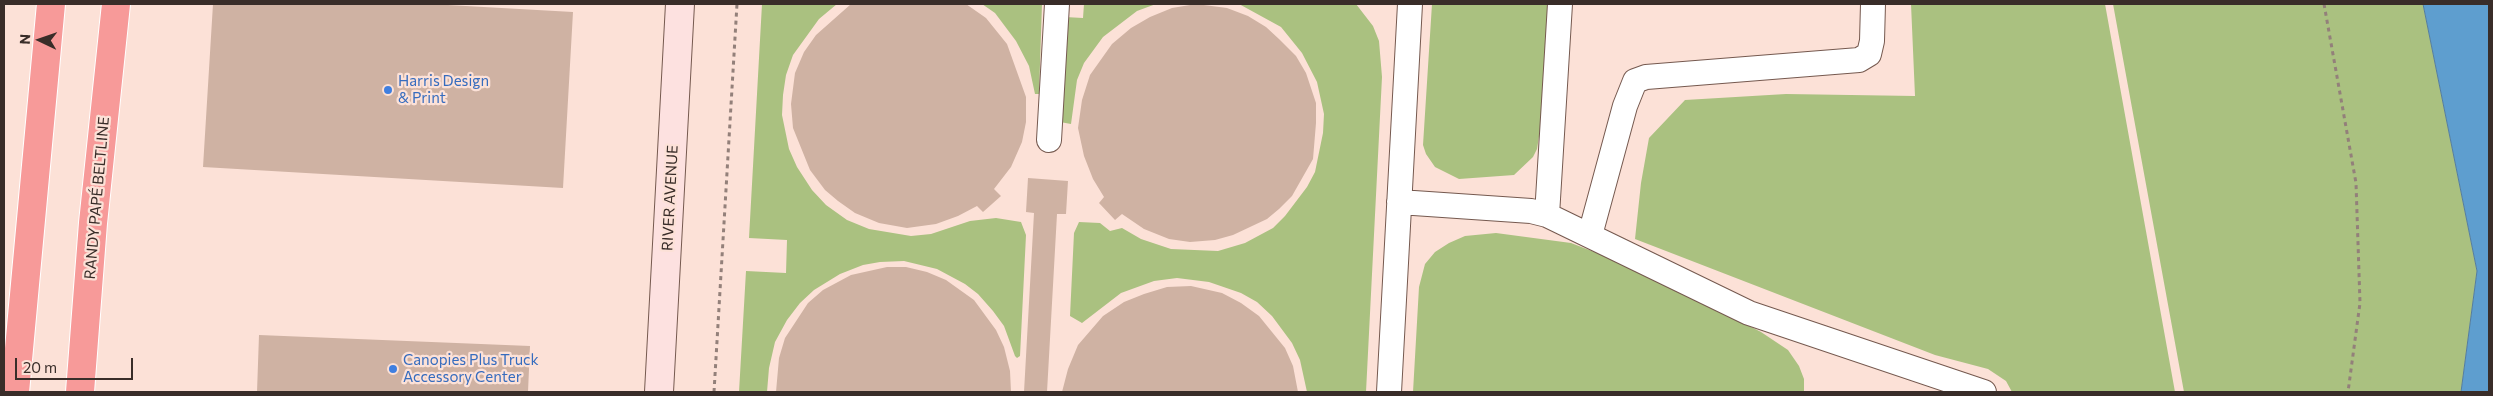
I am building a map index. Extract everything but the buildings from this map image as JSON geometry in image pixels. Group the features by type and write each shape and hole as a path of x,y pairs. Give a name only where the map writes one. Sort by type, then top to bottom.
{"highway":[{"path":"16,392 51,4"},
{"name":"RANDY PAPÉ BELTLINE","path":"80,392 94,214 116,4"}],"street":[{"name":"RIVER AVENUE","path":"659,392 680,4"}],"lane":[{"path":"1050,140 1057,4"},
{"path":"1389,392 1410,4"},
{"path":"1547,215 1560,4"},
{"path":"1590,235 1625,106 1635,81 1646,77 1859,60 1869,54 1872,41 1873,4"},
{"path":"1400,202 1532,210 1590,235 1749,313 1984,392"}],"path":[{"path":"714,392 737,4"},
{"path":"2324,4 2356,183 2360,303 2348,392"}],"green space":[{"path":"762,4 837,4 819,19 793,55 786,75 783,95 782,115 789,149 797,167 812,190 826,205 847,220 869,229 911,236 931,234 970,221 996,218 1021,222 1026,235 1020,356 1017,358 1015,356 1004,326 993,311 978,294 965,284 937,269 904,261 880,262 863,265 840,274 814,290 800,303 787,320 775,342 769,368 767,392 739,392 746,271 786,273 787,240 749,238"},
{"path":"982,4 1042,4 1039,94 1035,94 1029,66 1016,41 995,13"},
{"path":"1084,4 1156,4 1137,11 1103,37 1084,63 1077,80 1071,124 1060,122 1065,17 1083,18"},
{"path":"1239,4 1356,4 1373,26 1379,41 1382,77 1366,392 1307,392 1300,360 1292,343 1272,316 1257,302 1241,293 1209,282 1177,278 1154,281 1121,293 1082,323 1070,316 1074,233 1079,222 1100,223 1110,231 1122,228 1141,239 1171,249 1218,251 1245,243 1273,228 1285,216 1307,187 1315,172 1323,133 1324,114 1317,82 1302,53 1281,27"},
{"path":"1432,4 1550,4 1542,118 1537,149 1533,157 1514,175 1459,179 1435,167 1426,154 1423,145"},
{"path":"1911,4 2105,4 2175,392 2012,392 2006,381 1988,369 1935,355 1635,239 1641,183 1649,138 1685,100 1786,94 1915,96"},
{"path":"2113,4 2423,4 2477,271 2461,392 2184,392"},
{"path":"1496,233 1571,243 1636,268 1761,332 1788,350 1799,366 1804,379 1804,392 1413,392 1419,287 1425,264 1435,252 1465,236"}],"water":[{"path":"2423,4 2489,4 2489,392 2461,392 2477,271"}],"place":[{"name":"Harris Design & Print","path":"388,90"},
{"name":"Canopies Plus Truck Accessory Center","path":"393,369"}]}
